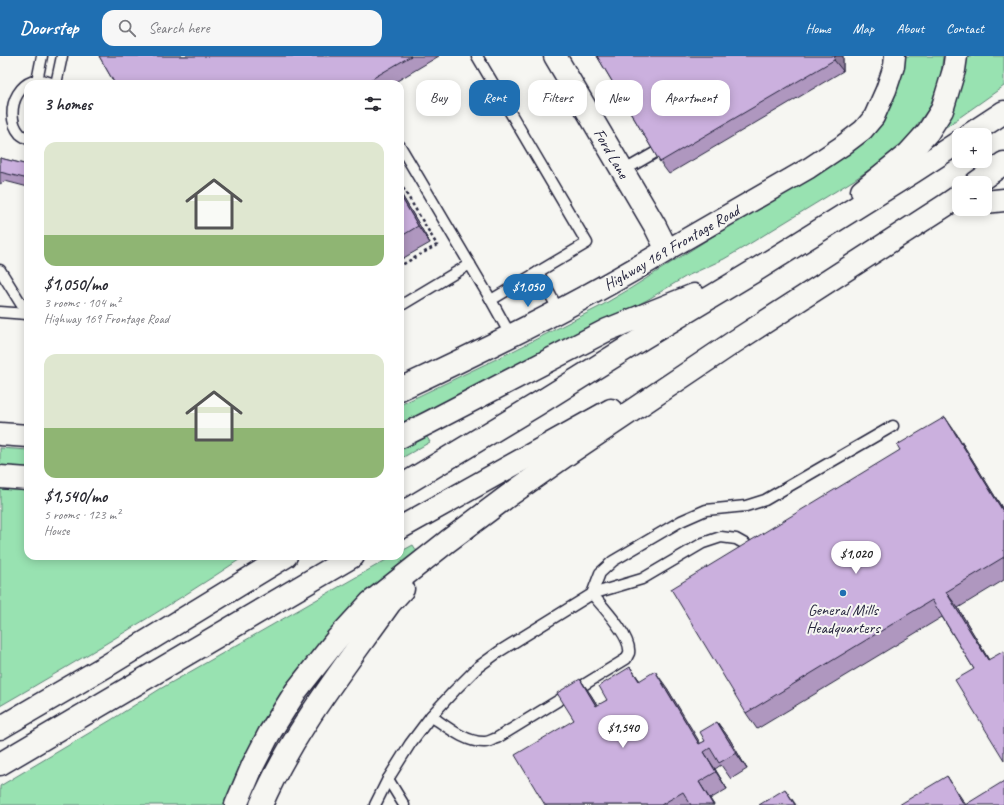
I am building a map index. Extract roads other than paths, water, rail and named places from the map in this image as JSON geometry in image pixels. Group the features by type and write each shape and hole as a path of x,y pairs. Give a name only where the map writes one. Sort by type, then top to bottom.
{"main road":[{"name":"Ford Lane","path":"555,56 655,226 667,250"},
{"path":"799,242 909,153 928,132 942,110 954,70 956,56"},
{"path":"980,128 1004,112"},
{"path":"404,485 756,270 914,172 952,147"},
{"path":"986,176 1004,163"},
{"path":"992,201 1004,200"},
{"path":"236,805 253,765 269,734 296,692 337,639 371,602 448,541 572,451 734,342 952,204"},
{"name":"Highway 169 Frontage Road","path":"404,387 511,336 559,311 624,276 667,250"},
{"path":"404,435 607,330 756,270"},
{"path":"404,526 734,342"},
{"path":"0,434 24,436"},
{"path":"0,477 24,479"},
{"path":"261,805 295,740 323,696 390,603 448,541"},
{"path":"0,728 108,665 279,560"},
{"path":"0,764 346,560"}],"street":[{"name":"Highway 169 Frontage Road","path":"667,250 809,168 842,146 862,130 874,116 886,90 894,66 895,56"}],"lane":[{"path":"37,80 42,56"},
{"path":"56,80 62,56"},
{"path":"477,56 587,243 491,300"},
{"path":"24,85 13,97 10,107 10,117 13,126 24,136"},
{"path":"623,171 656,152"},
{"path":"404,153 511,336"},
{"path":"404,304 470,264"},
{"path":"0,270 24,308"},
{"path":"538,272 559,311"},
{"path":"0,312 24,314"},
{"path":"592,594 600,573 613,561 681,521 706,510 746,506 765,500 893,426"},
{"path":"375,805 388,779 410,744 431,716 478,668 500,651 592,594 642,579 702,543 721,537 736,539 754,549"},
{"path":"431,716 472,740 485,742 497,738 626,659 629,652 626,641 619,627 592,594"},
{"path":"388,779 404,805"}],"place":[{"name":"General Mills Headquarters","path":"843,593"}]}
